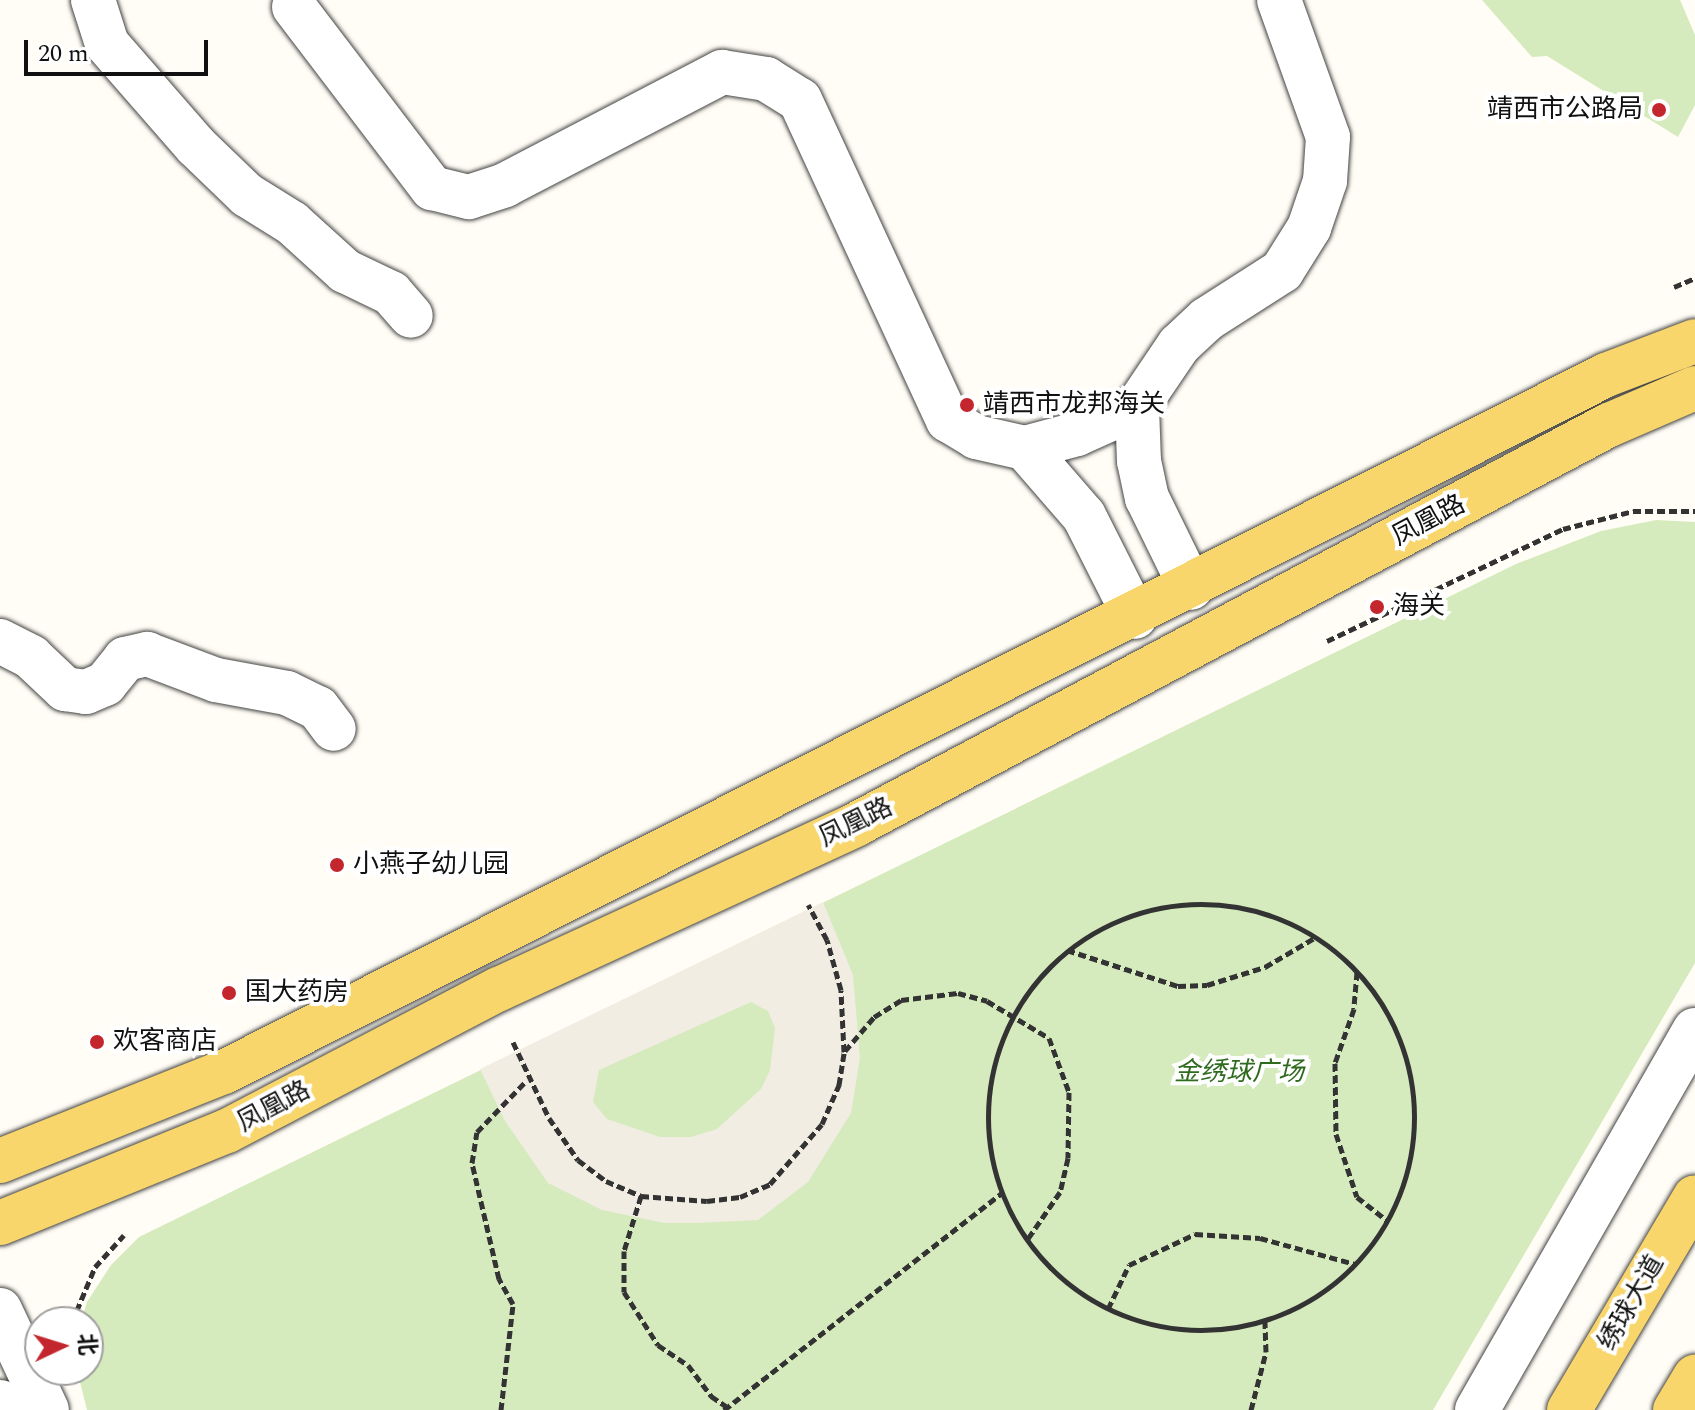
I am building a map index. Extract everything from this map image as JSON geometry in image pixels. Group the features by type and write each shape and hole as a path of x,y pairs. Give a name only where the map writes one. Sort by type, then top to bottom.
{"main road":[{"name":"凤凰路","path":"0,1161 224,1072 1135,617 1606,375 1695,341"},
{"name":"凤凰路","path":"0,1223 227,1131 499,989 855,825 1609,425 1695,388"},
{"name":"绣球大道","path":"1569,1410 1695,1197"},
{"path":"1675,1410 1695,1377"}],"street":[{"path":"93,0 107,44 196,146 247,195 292,223 345,271 391,293 411,316"},
{"path":"294,7 432,188 469,197 505,185 722,72 766,79 800,100 948,420 976,437 1025,448 1077,434 1137,407 1179,345 1207,319 1282,271 1309,228 1325,181 1328,137 1279,0"},
{"path":"1137,407 1139,461 1147,498 1191,588"},
{"path":"1025,448 1084,516 1135,617"},
{"path":"0,641 31,657 65,689 86,692 105,684 125,659 147,654 216,680 287,693 318,708 334,729"},
{"path":"1477,1410 1695,1030"},
{"path":"0,1310 47,1410"},
{"path":"0,1402 5,1410"}],"path":[{"path":"511,1037 527,1080 578,1160 606,1181 641,1196 707,1201 740,1197 770,1184 822,1124 839,1085 844,1052 834,962 804,898"},
{"path":"1216,903 1268,913 1316,936 1357,970 1387,1014 1402,1052 1414,1117 1407,1171 1388,1221 1356,1265 1314,1299 1265,1321 1199,1330 1159,1327 1108,1309 1064,1280 1027,1240 1002,1193 989,1140 990,1087 1012,1018 1030,989 1066,950 1111,922 1176,905 1216,903"},
{"path":"1066,950 1178,986 1207,985 1265,967 1316,936"},
{"path":"1357,970 1354,1009 1335,1063 1336,1134 1357,1197 1388,1221"},
{"path":"844,1052 874,1017 901,1000 958,993 987,1001 1049,1038 1069,1092 1071,1126 1060,1192 1027,1240"},
{"path":"501,1410 513,1304 499,1279 472,1163 477,1132 527,1080"},
{"path":"641,1196 624,1251 624,1292 658,1345 688,1365 711,1396 725,1408 1002,1193"},
{"path":"1108,1309 1129,1265 1195,1234 1260,1238 1356,1265"},
{"path":"1251,1410 1266,1352 1265,1321"}],"green space":[{"name":"靖西市公路局","path":"1482,0 1680,0 1695,35 1695,105 1678,137 1547,56 1532,57"},
{"name":"金绣球广场","path":"1656,520 1695,522 1695,963 1433,1410 87,1410 81,1386 104,1386 104,1306 86,1306 87,1302 111,1265 139,1237 1516,564 1601,531"}],"shaded area":[{"path":"823,902 853,975 860,1058 851,1113 808,1182 758,1220 664,1223 602,1210 548,1183 505,1121 480,1069","holes":["751,1002 768,1011 775,1028 770,1070 761,1089 717,1129 691,1137 660,1137 607,1119 593,1102 599,1070"]}],"place":[{"name":"靖西市公路局","path":"1659,110"},
{"name":"靖西市龙邦海关","path":"967,405"},
{"name":"海关","path":"1377,607"},
{"name":"小燕子幼儿园","path":"337,865"},
{"name":"国大药房","path":"229,993"},
{"name":"欢客商店","path":"97,1042"}]}
